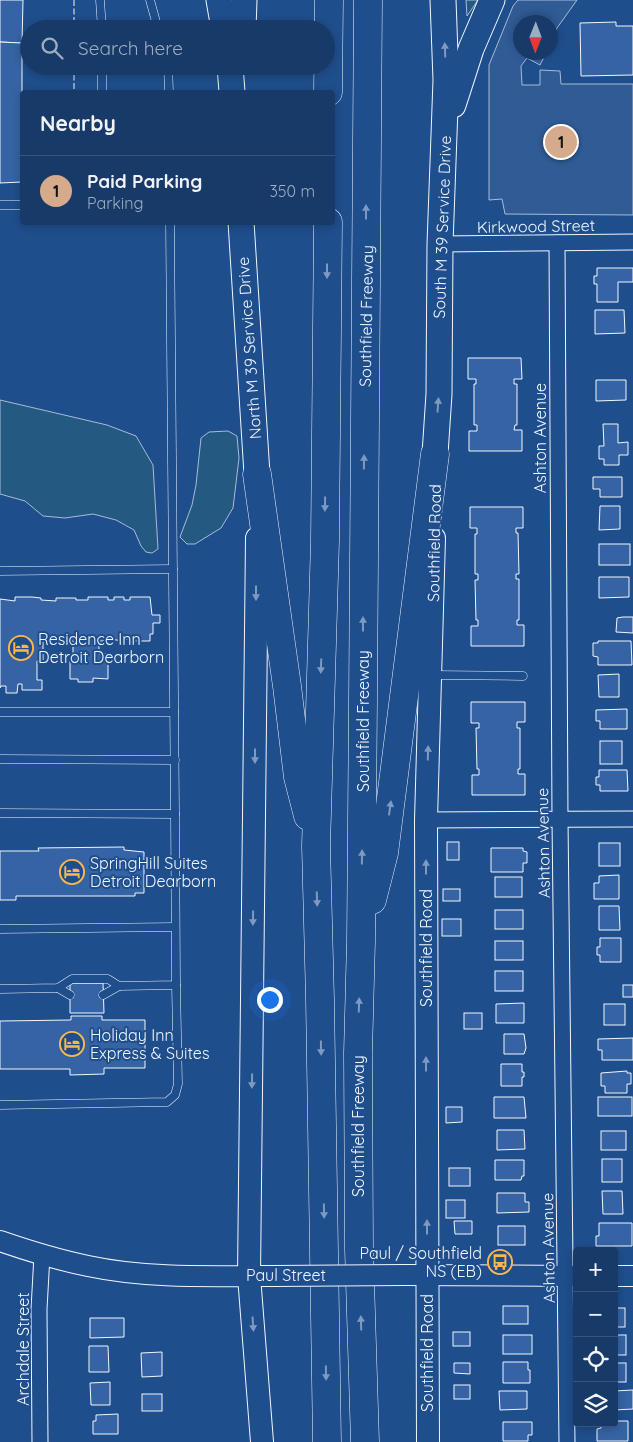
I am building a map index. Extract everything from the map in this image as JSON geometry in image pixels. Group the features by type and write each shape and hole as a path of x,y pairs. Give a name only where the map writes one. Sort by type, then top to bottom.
{"highway":[{"path":"329,0 329,20"},
{"name":"Southfield Freeway","path":"366,1442 359,1249 358,1053 361,941 368,0"},
{"path":"328,75 328,90"},
{"path":"327,1442 316,846 325,542 328,225"},
{"path":"361,941 384,853 434,454"},
{"path":"257,474 288,686 298,777 316,846"}],"main road":[{"path":"219,0 222,20"},
{"path":"243,20 244,0"},
{"name":"South M 39 Service Drive","path":"434,454 439,394 440,244 446,80 443,0"},
{"path":"444,154 453,106 471,49 492,0"},
{"path":"231,75 232,90"},
{"path":"241,75 241,90"},
{"name":"North M 39 Service Drive","path":"241,225 257,474"},
{"name":"Southfield Road","path":"428,1442 426,820 434,566 434,454"},
{"path":"257,474 250,1276 262,1442"}],"street":[{"name":"Kirkwood Street","path":"440,244 633,242"},
{"name":"Ashton Avenue","path":"556,243 560,819 571,1276 567,1442"},
{"path":"426,820 633,819"},
{"name":"Paul Street","path":"0,1241 42,1255 89,1266 135,1273 250,1276 571,1276"},
{"name":"Archdale Street","path":"40,1442 39,1309 42,1255"},
{"path":"618,1276 633,1276"}],"lane":[{"path":"100,0 101,20"},
{"path":"150,0 156,20"},
{"path":"102,75 102,90"},
{"path":"168,75 169,90"},
{"path":"0,205 20,204"},
{"path":"0,1105 167,1102 176,1095 178,1084 175,927 170,225"},
{"path":"0,571 173,569"},
{"path":"431,676 523,676"},
{"path":"0,712 174,712"},
{"path":"0,759 175,760"},
{"path":"0,813 175,814"},
{"path":"0,929 175,927"},
{"path":"58,988 72,979 108,979 119,986"},
{"path":"103,995 119,986 176,985"},
{"path":"0,989 58,988 70,995"}],"shaded area":[{"path":"466,0 478,0 467,16"},
{"path":"518,0 577,0 558,27 558,15 513,15 513,60 526,60 521,66 522,85 540,85 540,70 560,71 561,84 633,84 633,215 505,214 502,199 489,200 489,65 513,6"},
{"path":"531,60 542,60 540,65"},
{"path":"0,400 107,425 136,436 153,465 158,549 152,553 146,552 141,546 134,530 116,520 93,514 65,518 43,516 25,501 0,494"},
{"path":"228,431 237,436 239,458 233,508 221,528 195,544 187,544 180,537 192,505 201,438 209,432"}],"building":[{"path":"0,0 23,0 23,20 20,20 20,43 0,42"},
{"path":"616,22 616,26 633,26 633,75 581,76 580,23"},
{"path":"0,42 20,43 22,90 20,90 20,182 0,183"},
{"path":"597,268 633,268 633,282 618,282 618,302 597,302 597,284 594,284 594,276 597,276"},
{"path":"595,310 624,310 625,333 595,334"},
{"path":"468,358 521,358 522,379 514,379 514,384 517,384 517,425 515,425 514,430 522,430 522,451 469,451 469,431 477,431 477,425 474,425 474,384 476,384 476,379 468,379"},
{"path":"596,380 626,380 626,400 596,401"},
{"path":"603,424 618,424 618,443 628,442 628,455 619,455 619,465 604,465 604,459 599,459 599,446 604,446"},
{"path":"593,477 622,477 622,497 600,497 600,489 593,489"},
{"path":"600,506 620,506 620,529 599,530"},
{"path":"470,507 523,507 523,528 516,528 516,533 518,533 519,574 516,574 516,579 519,579 519,620 517,620 517,625 524,625 524,646 471,646 471,626 478,626 478,620 476,620 475,580 478,580 478,574 475,574 475,534 477,534 477,528 470,528"},
{"path":"599,544 630,544 630,565 599,565"},
{"path":"599,577 629,577 629,597 599,598"},
{"name":"Residence Inn Detroit Dearborn","path":"15,597 32,597 56,601 56,598 88,600 88,597 108,597 108,600 114,600 114,597 124,597 124,600 130,600 130,597 150,597 152,615 160,615 160,623 153,623 153,634 150,634 150,641 108,639 108,641 99,641 99,654 108,654 108,679 93,678 93,682 78,682 78,679 70,679 70,655 73,655 73,641 43,641 43,662 37,661 37,680 42,680 42,690 22,690 22,684 18,684 17,693 6,693 6,686 1,686 0,688 0,599 15,601"},
{"path":"633,617 633,633 616,632 617,618"},
{"path":"598,641 631,641 632,665 598,665 598,657 593,656 593,643 598,643"},
{"path":"619,674 619,697 599,697 598,675"},
{"path":"471,702 525,702 525,722 517,722 517,728 520,728 520,769 518,769 518,774 525,774 525,795 472,795 472,775 479,775 479,769 477,769 476,728 479,728 479,723 471,723"},
{"path":"627,709 627,729 600,729 600,721 596,721 596,710"},
{"path":"600,741 622,741 622,764 600,764"},
{"path":"599,770 627,770 628,791 600,791 600,785 596,785 596,777 599,777"},
{"path":"447,842 459,842 459,860 447,860"},
{"path":"599,843 620,843 620,866 599,866"},
{"name":"SpringHill Suites Detroit Dearborn","path":"124,847 124,850 144,852 144,893 135,893 135,896 16,896 16,900 0,900 0,851 39,851 38,848"},
{"path":"491,848 523,848 523,851 527,852 527,863 523,863 523,872 491,872"},
{"path":"619,875 619,899 594,899 594,883 599,883 599,876"},
{"path":"495,877 522,877 522,897 495,897"},
{"path":"443,889 460,889 460,901 443,901"},
{"path":"599,906 619,906 620,930 599,930"},
{"path":"495,910 523,910 523,929 495,929"},
{"path":"442,919 461,919 461,936 442,936"},
{"path":"600,938 621,938 621,962 600,962 600,955 597,955 597,947 600,947"},
{"path":"495,941 523,941 523,960 495,960"},
{"path":"495,971 523,971 523,991 495,991"},
{"path":"70,983 103,983 104,1013 70,1013"},
{"path":"623,985 633,985 633,997 623,997"},
{"path":"524,1003 524,1023 496,1023 496,1004"},
{"path":"604,1004 625,1004 625,1025 604,1025"},
{"path":"464,1013 482,1013 482,1029 464,1029"},
{"name":"Holiday Inn Express & Suites","path":"71,1016 102,1016 102,1020 145,1020 145,1068 104,1068 104,1074 70,1075 70,1069 0,1069 0,1021 71,1020"},
{"path":"504,1034 524,1034 526,1048 524,1054 504,1054"},
{"path":"633,1038 633,1060 602,1060 602,1050 598,1050 598,1039"},
{"path":"501,1064 522,1064 524,1077 522,1077 522,1086 501,1086"},
{"path":"627,1071 627,1073 631,1073 631,1084 627,1084 627,1093 605,1093 605,1086 601,1086 601,1073"},
{"path":"494,1097 524,1097 526,1118 494,1118"},
{"path":"598,1097 632,1097 632,1116 598,1116"},
{"path":"446,1107 462,1107 462,1122 446,1123"},
{"path":"497,1130 524,1130 525,1149 497,1150"},
{"path":"601,1131 626,1131 626,1150 601,1150"},
{"path":"602,1159 622,1159 622,1182 602,1182"},
{"path":"495,1160 524,1160 524,1176 522,1176 521,1180 495,1180"},
{"path":"449,1168 470,1168 470,1186 449,1186"},
{"path":"602,1191 622,1191 623,1214 603,1214"},
{"path":"497,1193 525,1193 525,1202 529,1202 529,1212 497,1213"},
{"path":"446,1200 465,1200 465,1218 446,1218"},
{"path":"454,1221 472,1221 472,1234 455,1234"},
{"path":"599,1223 632,1223 632,1246 596,1246 596,1236 599,1236"},
{"path":"498,1226 525,1226 525,1245 498,1245"},
{"path":"503,1306 528,1306 528,1324 503,1324"},
{"path":"618,1308 625,1308 625,1327 618,1327"},
{"path":"90,1318 124,1318 124,1337 90,1338"},
{"path":"453,1332 470,1332 470,1346 453,1346"},
{"path":"503,1335 532,1335 532,1354 503,1354"},
{"path":"618,1335 626,1335 626,1355 618,1355"},
{"path":"89,1346 108,1346 109,1372 89,1372"},
{"path":"162,1352 162,1376 142,1377 141,1353"},
{"path":"503,1362 528,1362 530,1383 503,1383"},
{"path":"454,1363 470,1363 470,1374 454,1373"},
{"path":"618,1363 626,1363 626,1382 618,1382"},
{"path":"110,1382 110,1405 91,1405 90,1383"},
{"path":"454,1385 470,1385 470,1399 454,1399"},
{"path":"633,1390 633,1409 618,1410 618,1391"},
{"path":"499,1391 527,1391 527,1409 500,1410"},
{"path":"142,1394 162,1394 162,1411 142,1411"},
{"path":"118,1414 118,1434 93,1434 93,1421 96,1421 96,1415"},
{"path":"618,1421 628,1421 628,1441 597,1441 597,1429 618,1427"},
{"path":"503,1422 532,1422 532,1435 528,1435 528,1441 503,1441"}],"fence":[{"path":"74,0 74,20"},
{"path":"74,75 74,90"}],"place":[{"name":"Paid Parking","path":"561,142"},
{"name":"Residence Inn Detroit Dearborn","path":"21,648"},
{"name":"SpringHill Suites Detroit Dearborn","path":"72,872"},
{"name":"Holiday Inn Express & Suites","path":"72,1044"},
{"name":"Paul / Southfield NS (EB)","path":"500,1262"}]}
